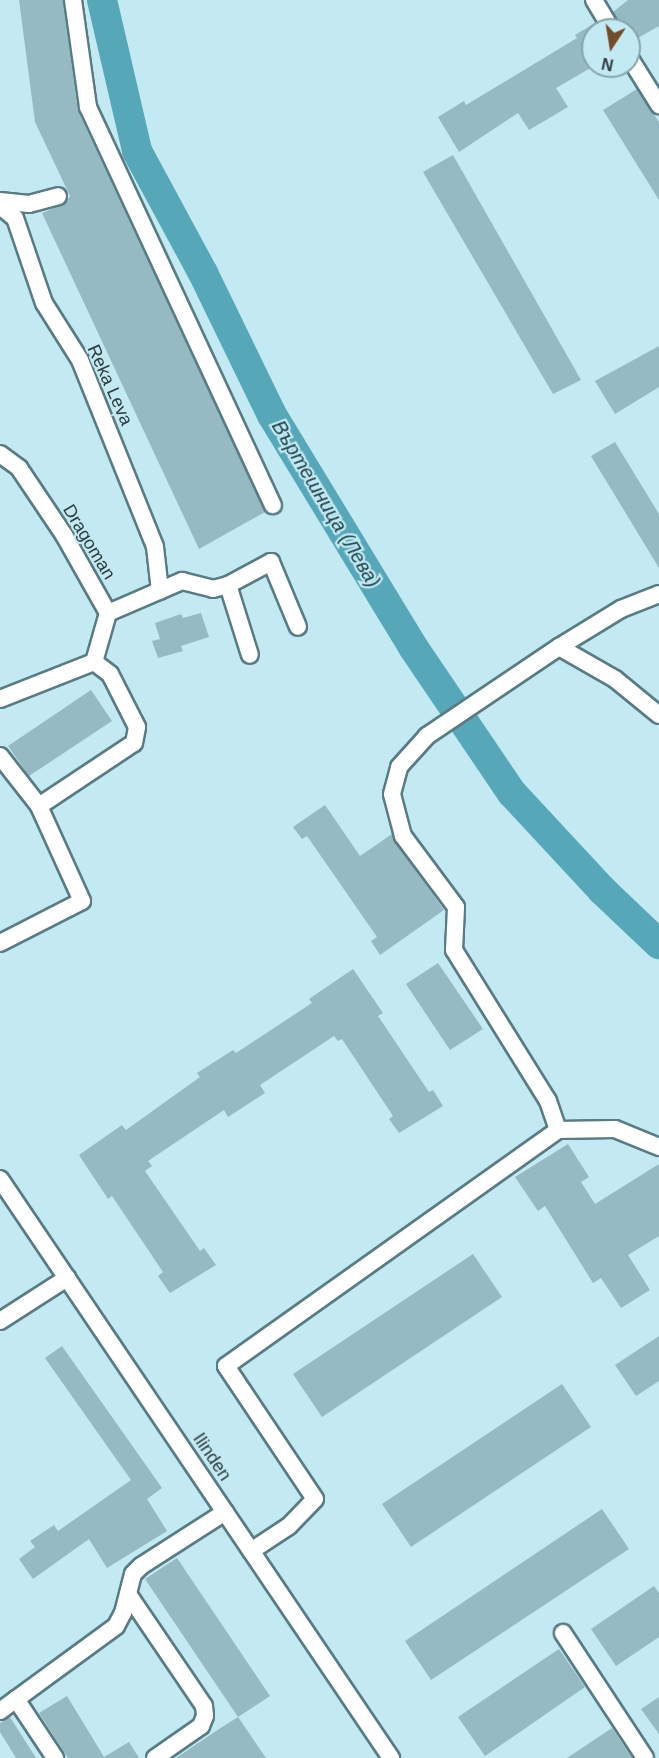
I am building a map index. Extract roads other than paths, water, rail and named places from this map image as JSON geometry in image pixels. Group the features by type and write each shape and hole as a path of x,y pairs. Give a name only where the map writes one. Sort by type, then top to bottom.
{"street":[{"path":"73,0 88,107 273,505"},
{"path":"594,0 605,18"},
{"path":"641,76 659,105"},
{"path":"0,201 29,204 58,195"},
{"name":"Reka Leva","path":"0,206 15,218 44,303 80,360 155,547 160,591"},
{"name":"Dragoman","path":"0,454 19,468 64,535 108,614"},
{"path":"94,662 108,614 182,581 213,589 228,585 271,562 298,627"},
{"path":"228,585 250,655"},
{"path":"558,1130 548,1101 454,950 456,907 403,836 392,794 399,767 427,736 559,647 621,609 659,594"},
{"path":"559,647 615,679 659,715"},
{"path":"0,699 94,662"},
{"path":"39,806 134,743 137,727 110,674 94,662"},
{"path":"0,756 39,806 82,901 0,944"},
{"path":"251,1551 289,1526 315,1498 226,1366 558,1130 615,1129 659,1147"},
{"name":"Ilinden","path":"0,1179 391,1758"},
{"path":"1,1321 67,1278"},
{"path":"0,1711 116,1626 123,1613 133,1574 141,1566 225,1512"},
{"path":"128,1594 204,1706 205,1716 201,1726 155,1758"},
{"path":"563,1633 645,1758"},
{"path":"16,1699 55,1758"}],"waterway":[{"name":"Въртешница (Лева)","path":"102,0 137,151 203,273 272,415 413,647 512,793 602,890 659,944"}]}
